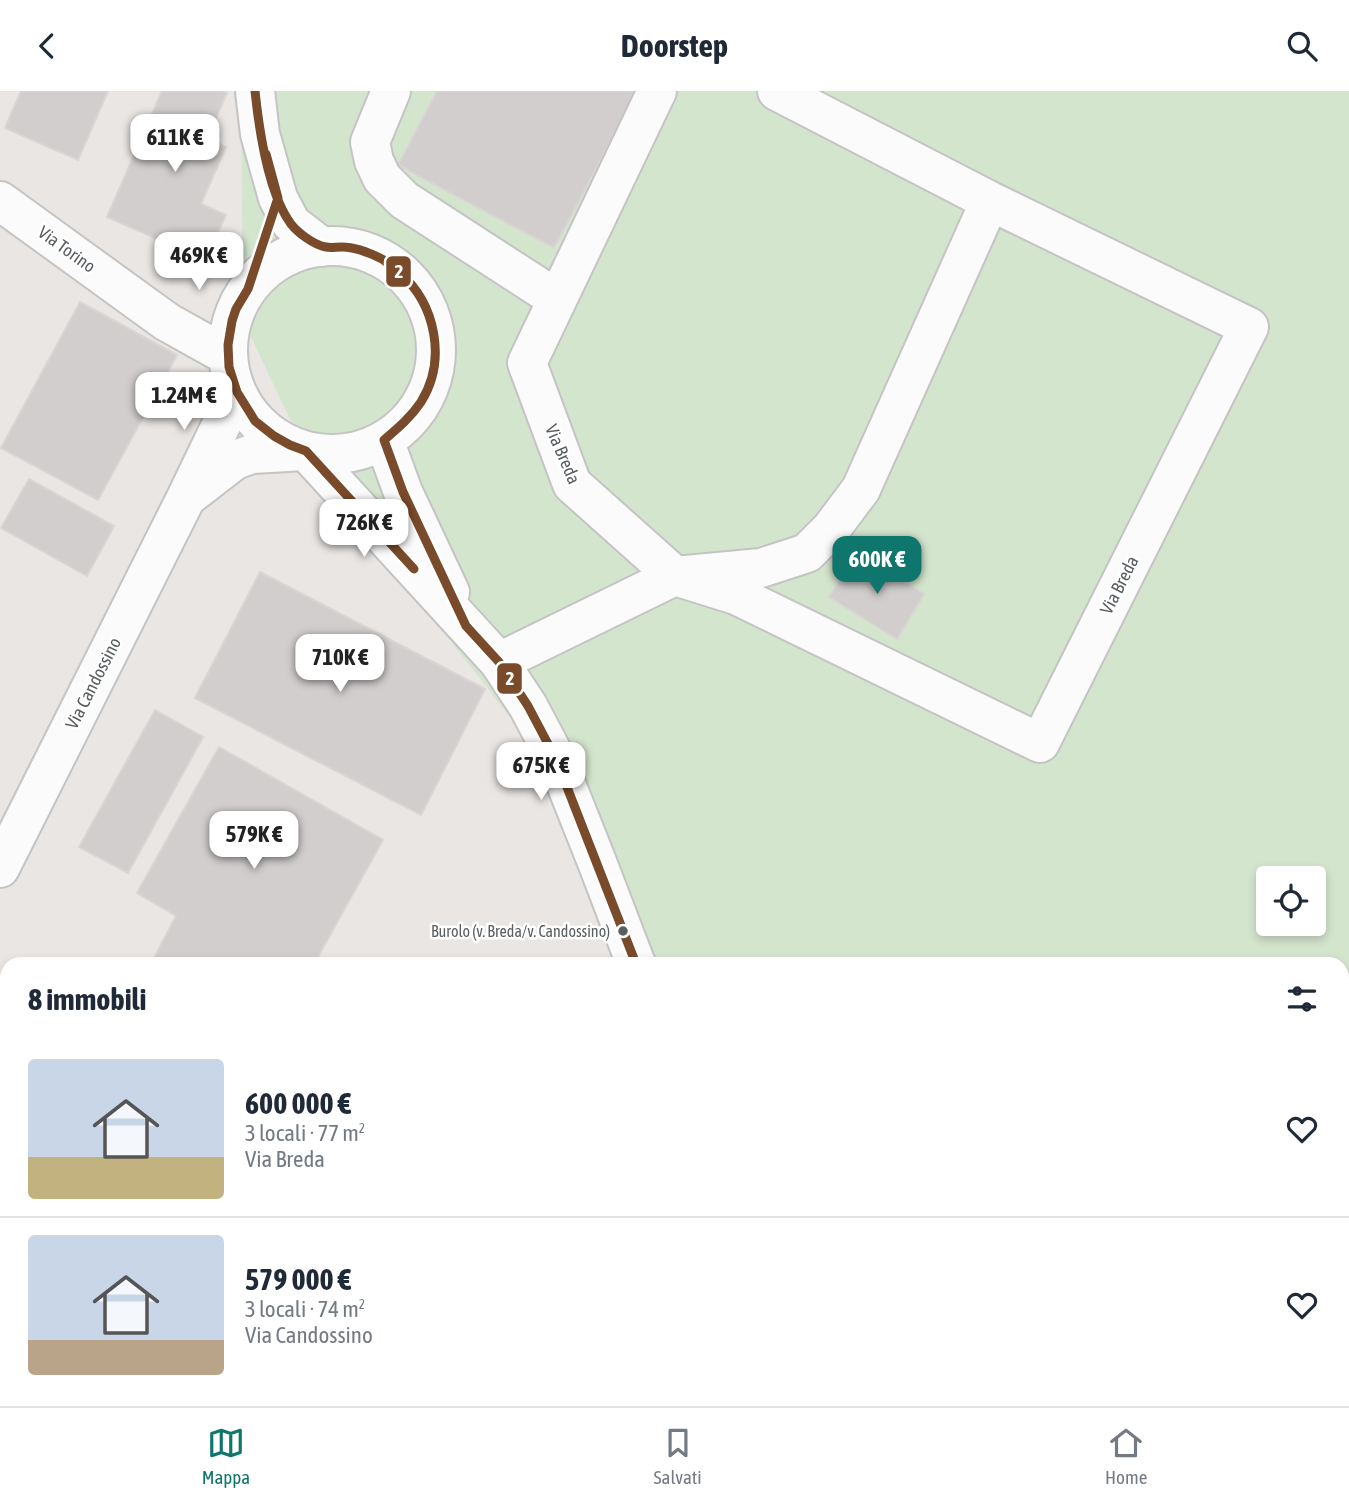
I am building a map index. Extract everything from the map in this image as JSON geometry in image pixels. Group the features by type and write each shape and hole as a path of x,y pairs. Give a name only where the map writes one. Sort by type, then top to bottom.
{"street":[{"path":"255,91 260,134 278,198 291,223 322,247"},
{"name":"Via Breda","path":"657,91 527,363 572,484 675,576 736,595 1040,743 1249,327 990,201 777,91"},
{"path":"382,94 370,142 374,161 382,178 404,200 557,299"},
{"name":"Via Candossino","path":"0,868 186,498 278,198"},
{"name":"Via Torino","path":"0,201 167,322 236,339"},
{"path":"499,662 675,576 761,568 807,553 831,529 861,489 990,201"},
{"path":"322,247 346,247 375,256 403,275 416,290 428,313 436,352 427,393 407,422 384,440 349,453 306,451 282,441 262,428 248,412 236,339 261,274 291,255 322,247"},
{"path":"384,440 403,492 466,626"},
{"path":"306,451 499,662 528,706 556,759 633,957"},
{"name":"Via Candossino","path":"186,498 235,460 252,454 306,451"}],"green space":[{"path":"241,91 1349,91 1349,957 616,957 543,759 427,611 330,504 243,320"}],"building":[{"path":"21,91 108,91 78,160 5,128"},
{"path":"162,91 227,93 207,138 226,147 201,204 226,215 205,260 107,217"},
{"path":"437,91 637,91 554,248 398,165"},
{"path":"80,302 177,355 98,500 1,448"},
{"path":"29,479 114,526 87,576 1,528"},
{"path":"857,553 924,594 897,639 829,597"},
{"path":"260,572 485,689 421,815 195,698"},
{"path":"155,710 203,737 128,873 79,847"},
{"path":"219,747 383,840 318,957 155,957 176,916 137,893"}],"transit line":[{"name":"2","path":"255,91 262,142 271,178 276,195 291,224 321,246 352,248 382,259 412,285 429,316 435,351 429,386 413,413 384,440 403,492 466,626 499,662 528,706 556,759 633,957"},
{"name":"2","path":"266,154 278,198 248,289 232,321 228,345 229,367 237,392 255,421 274,436 306,451 414,569"}],"place":[{"name":"Burolo (v. Breda/v. Candossino)","path":"623,931"}]}
